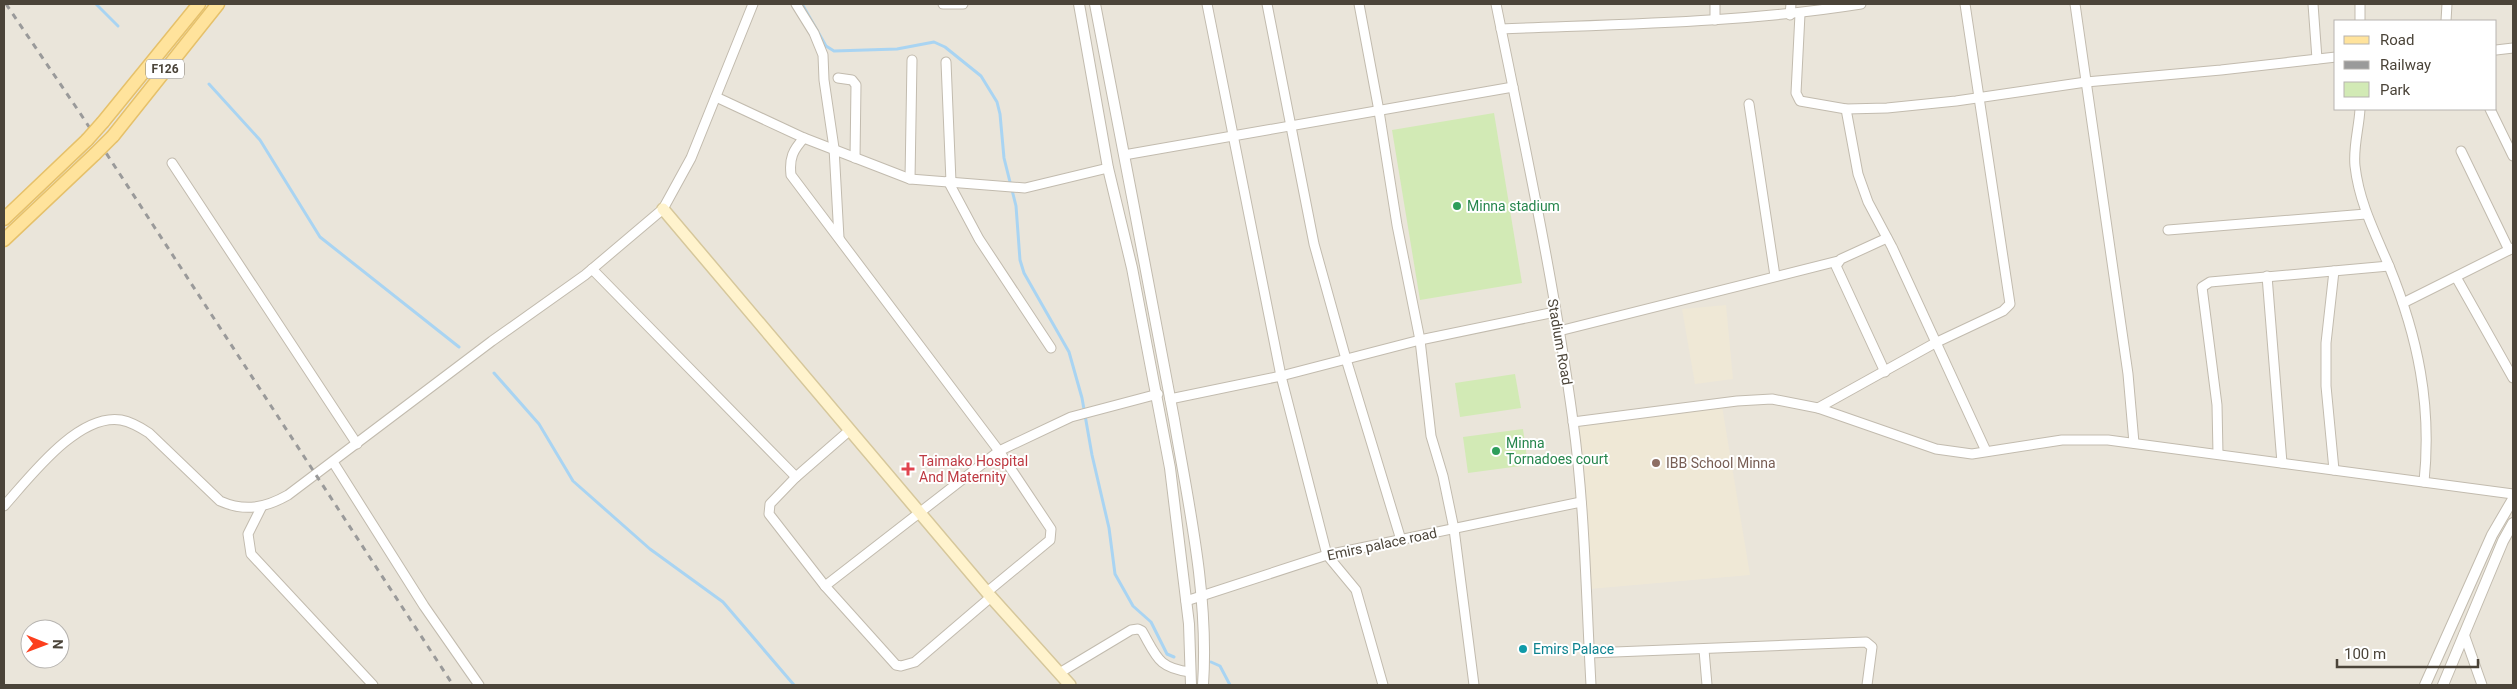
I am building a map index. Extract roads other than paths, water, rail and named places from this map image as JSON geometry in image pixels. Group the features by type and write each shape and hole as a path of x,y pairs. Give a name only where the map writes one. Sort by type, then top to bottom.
{"main road":[{"name":"F126","path":"4,219 87,140 199,4"},
{"name":"F126","path":"4,240 113,136 218,4"},
{"path":"663,209 989,594 1061,672 1070,685"}],"street":[{"path":"4,506 54,452 74,434 94,423 114,420 135,424 149,433 220,501 232,506 261,508 288,495 592,269 663,209 691,158 753,4"},
{"path":"796,4 814,33 823,56 824,80 834,148 839,239"},
{"path":"943,4 958,4"},
{"path":"1079,4 1108,168 1132,268 1158,394 1170,468 1189,624 1191,685"},
{"path":"1095,4 1170,399 1196,550 1201,598 1203,685"},
{"path":"1206,4 1282,376 1327,555 1356,590 1383,685"},
{"path":"1267,4 1314,244 1346,359 1401,540"},
{"path":"1358,4 1379,111 1388,178 1420,340 1431,436 1443,476 1454,529 1474,685"},
{"name":"Stadium Road","path":"1496,4 1559,331 1573,422 1581,502 1591,685"},
{"path":"1714,4 1715,20"},
{"path":"1791,4 1795,14 1796,93 1800,101 1846,108 1887,108 1980,98 2086,82 2334,57"},
{"path":"1501,28 1715,20 1795,14 1861,4"},
{"path":"1818,408 1935,343 2003,311 2010,304 1966,4"},
{"path":"2075,4 2128,374 2134,443"},
{"path":"2313,4 2317,59"},
{"path":"2360,4 2360,20"},
{"path":"2446,20 2447,4"},
{"path":"2497,50 2513,48"},
{"path":"910,179 912,60"},
{"path":"946,62 950,181 979,239 1051,348"},
{"path":"838,78 852,80 856,85 855,158"},
{"path":"1124,155 1513,87"},
{"path":"716,97 804,138 910,179 1025,188 1108,168"},
{"path":"1749,104 1775,276"},
{"path":"1846,108 1858,174 1868,202 1887,238 1986,452"},
{"path":"2360,110 2355,165 2366,214 2389,266 2414,335 2423,380 2427,454 2424,482"},
{"path":"2490,110 2513,156"},
{"path":"804,138 795,148 789,161 791,175 999,450 1048,524 1052,534 1050,540 915,662 901,666 896,664 866,634 825,586 769,514 770,504 796,477 850,430"},
{"path":"2403,303 2511,249 2461,151"},
{"path":"172,163 357,444"},
{"path":"2168,230 2366,214"},
{"path":"1559,331 1838,260 1887,238"},
{"path":"1838,260 1838,272 1885,372"},
{"path":"2218,454 2216,405 2202,287 2210,282 2389,266"},
{"path":"592,269 796,477"},
{"path":"2334,271 2326,343 2326,369 2334,470"},
{"path":"2267,276 2282,463"},
{"path":"2456,277 2513,378"},
{"path":"1170,399 1282,376 1420,340 1555,312"},
{"path":"825,586 999,450 1071,417 1158,394"},
{"path":"1573,422 1737,401 1772,400 1818,408 1936,449 1972,454 2062,440 2100,440 2513,494"},
{"path":"333,462 424,606 479,685"},
{"path":"2425,685 2492,535 2513,499"},
{"name":"Emirs palace road","path":"1186,601 1201,598 1327,555 1581,502"},
{"path":"261,508 248,534 251,554 373,685"},
{"path":"2443,685 2513,523"},
{"path":"1061,672 1131,630 1138,628 1142,631 1158,658 1167,667 1190,672"},
{"path":"2464,634 2482,685"},
{"path":"1589,653 1704,650 1866,642 1872,647 1867,685"},
{"path":"1704,650 1707,685"}],"waterway":[{"path":"96,4 118,26"},
{"path":"802,4 826,46 834,51 897,49 934,42 945,47 981,76 997,102 1004,158 1016,206 1020,260 1024,273 1069,352 1082,398 1092,455 1109,528 1115,574 1133,606 1151,622 1167,654 1174,657"},
{"path":"209,84 260,140 320,237 459,347"},
{"path":"494,373 539,424 573,481 650,549 723,602 794,685"},
{"path":"1211,662 1220,666 1230,685"}],"railway":[{"path":"6,4 80,113 453,685"}],"place":[{"name":"Minna stadium","path":"1457,206"},
{"name":"Minna Tornadoes court","path":"1496,451"},
{"name":"IBB School Minna","path":"1656,463"},
{"name":"Taimako Hospital And Maternity","path":"908,469"},
{"name":"Emirs Palace","path":"1523,649"}]}
